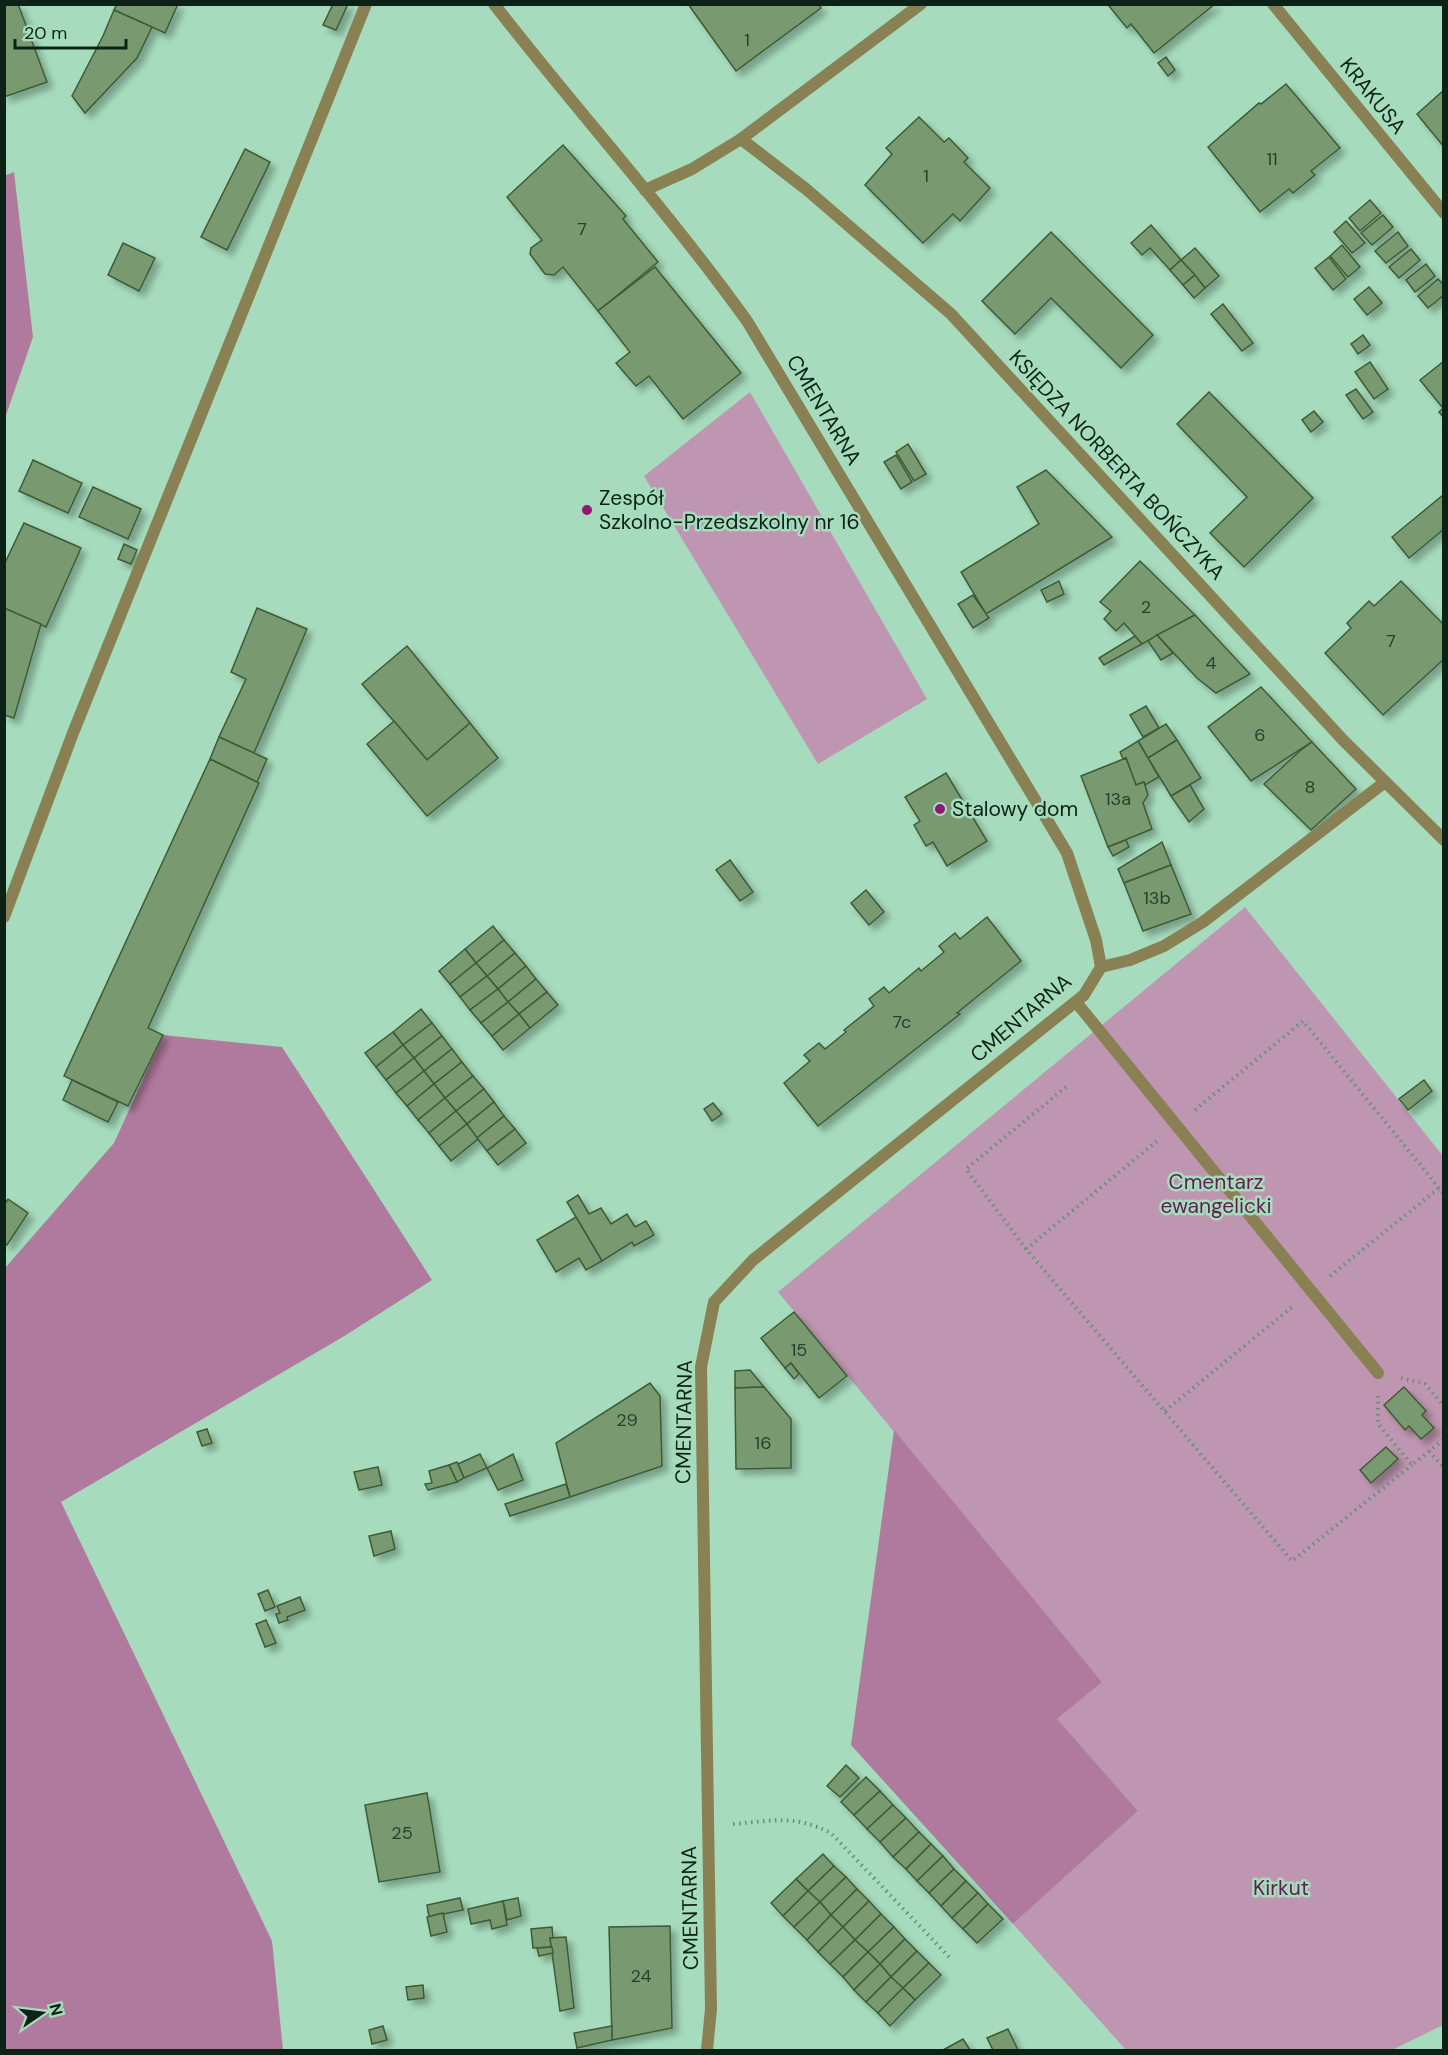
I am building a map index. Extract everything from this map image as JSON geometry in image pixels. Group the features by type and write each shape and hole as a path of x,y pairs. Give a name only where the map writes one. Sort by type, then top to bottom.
{"street":[{"path":"4,917 73,733 366,4"},
{"name":"CMENTARNA","path":"494,4 539,63 595,127 716,278 747,321 1067,853 1096,940 1101,967 1084,995 1076,1002 753,1260 714,1302 701,1367 711,2009 707,2050"},
{"path":"645,190 692,169 741,139 921,4"},
{"name":"KRAKUSA","path":"1273,4 1443,213"},
{"name":"KSIĘDZA NORBERTA BOŃCZYKA","path":"741,139 806,189 951,314 1335,731 1443,840"},
{"path":"1101,967 1130,960 1164,946 1203,922 1385,782"},
{"path":"1076,1002 1378,1373"}],"path":[{"path":"1026,1249 1303,1021 1443,1194"},
{"path":"1066,1088 966,1169 1026,1249 1292,1561 1443,1439"},
{"path":"1412,1465 1378,1424 1378,1373 1425,1384 1443,1406"},
{"path":"1429,1451 1443,1468"},
{"path":"708,1827 790,1819 812,1823 831,1833 952,1960"}],"green space":[{"path":"750,392 927,699 818,764 644,476"},
{"path":"1245,907 1443,1156 1443,2025 1392,2050 1126,2050 1013,1924 1138,1811 1056,1719 1102,1682 778,1292"}],"shaded area":[{"path":"14,172 33,337 5,418 4,176"},
{"path":"163,1035 282,1047 432,1280 346,1335 61,1502 272,1941 283,2050 5,2050 5,1268 114,1143"},
{"path":"894,1430 1102,1682 1057,1719 1138,1811 1013,1924 851,1745"}],"building":[{"path":"4,4 18,4 47,82 4,97"},
{"path":"117,4 178,4 165,33 114,10"},
{"path":"333,4 348,4 336,30 323,25"},
{"path":"688,4 819,4 821,8 736,71"},
{"path":"1111,4 1215,4 1154,53 1131,24 1127,28 1109,6"},
{"path":"114,10 152,27 137,58 85,113 72,96"},
{"path":"1166,57 1175,70 1168,76 1158,63"},
{"path":"1286,84 1340,148 1311,171 1315,175 1293,193 1289,189 1260,212 1208,147 1259,103 1261,104"},
{"path":"1444,90 1444,147 1417,114"},
{"path":"919,117 944,142 949,138 968,158 964,162 990,188 960,221 953,214 923,243 865,185 892,154 886,148"},
{"path":"563,145 626,216 623,219 658,262 598,311 563,267 554,275 545,274 530,254 531,248 542,240 507,197"},
{"path":"245,149 270,162 227,250 201,237"},
{"path":"1370,200 1381,213 1360,231 1349,218"},
{"path":"1383,215 1393,227 1372,245 1361,233"},
{"path":"1346,221 1365,243 1352,253 1334,232"},
{"path":"1151,225 1181,260 1170,270 1150,248 1142,255 1131,243"},
{"path":"1051,232 1153,335 1121,368 1051,298 1015,334 982,301"},
{"path":"1398,232 1408,246 1386,263 1375,251"},
{"path":"123,243 155,258 139,291 108,275"},
{"path":"1342,245 1360,267 1348,277 1330,256"},
{"path":"1195,248 1219,276 1205,288 1181,260"},
{"path":"1411,249 1420,260 1399,278 1389,267"},
{"path":"1329,257 1346,279 1333,290 1315,268"},
{"path":"1181,260 1195,275 1183,285 1170,270"},
{"path":"1426,264 1435,276 1415,292 1406,280"},
{"path":"655,267 741,373 683,419 649,376 636,386 616,363 630,352 598,311"},
{"path":"1195,275 1205,288 1194,298 1183,285"},
{"path":"1438,279 1444,285 1444,295 1428,308 1418,296"},
{"path":"1369,287 1382,303 1367,315 1354,299"},
{"path":"1223,304 1253,343 1242,351 1211,314"},
{"path":"1363,335 1370,345 1358,354 1351,344"},
{"path":"1444,361 1444,418 1439,412 1443,408 1420,380"},
{"path":"1370,362 1388,389 1374,399 1355,372"},
{"path":"1356,389 1373,412 1363,419 1346,395"},
{"path":"1209,392 1313,498 1244,567 1210,533 1247,497 1177,424"},
{"path":"1314,411 1323,422 1311,432 1302,420"},
{"path":"908,444 926,474 914,481 896,452"},
{"path":"896,455 912,482 901,489 884,462"},
{"path":"33,460 82,483 68,513 19,491"},
{"path":"1046,470 1112,537 986,614 961,572 1039,524 1017,487"},
{"path":"93,487 141,509 128,539 79,517"},
{"path":"1443,495 1444,529 1409,558 1392,537"},
{"path":"24,523 81,548 46,627 4,608 4,565"},
{"path":"124,544 137,550 131,564 118,559"},
{"path":"1140,561 1195,615 1142,644 1124,623 1116,631 1104,619 1111,611 1100,602"},
{"path":"1059,581 1064,594 1047,602 1041,590"},
{"path":"1401,581 1444,625 1444,659 1383,715 1325,653 1351,628 1347,623 1369,601 1374,606"},
{"path":"973,595 989,618 973,628 958,604"},
{"path":"4,608 41,624 14,718 4,715"},
{"path":"257,608 307,629 254,753 219,737 246,679 231,672"},
{"path":"1195,615 1250,674 1216,693 1197,678 1157,635"},
{"path":"1157,635 1173,653 1161,660 1148,641"},
{"path":"1135,636 1142,644 1104,665 1099,658"},
{"path":"407,646 470,723 427,760 362,684"},
{"path":"1261,687 1312,742 1251,781 1208,727"},
{"path":"1146,706 1159,728 1143,737 1130,715"},
{"path":"394,721 427,760 470,723 498,758 427,816 367,744"},
{"path":"1166,724 1177,740 1148,758 1138,741"},
{"path":"219,737 267,759 257,782 210,759"},
{"path":"1177,740 1201,778 1171,796 1148,758"},
{"path":"1138,741 1159,777 1145,785 1144,782 1136,785 1126,758 1123,759 1120,752"},
{"path":"1312,742 1356,789 1311,830 1264,784"},
{"path":"1126,758 1136,785 1144,782 1148,795 1143,803 1152,829 1108,847 1081,776"},
{"path":"210,759 259,783 148,1028 163,1035 128,1106 64,1076"},
{"name":"Stalowy dom","path":"946,773 987,841 947,866 933,842 926,846 914,825 920,821 905,797"},
{"path":"1190,785 1204,809 1189,822 1171,796"},
{"path":"1126,840 1129,847 1113,856 1108,847"},
{"path":"1162,842 1171,865 1124,883 1118,869"},
{"path":"730,860 753,892 740,901 716,870"},
{"path":"1171,865 1191,914 1143,931 1124,883"},
{"path":"866,890 884,912 869,925 851,903"},
{"path":"987,917 1021,961 957,1013 960,1014 818,1126 784,1083 810,1061 804,1055 819,1043 825,1049 874,1006 869,999 884,987 889,993 919,968 921,971 944,952 939,946 955,933 960,939"},
{"path":"493,926 504,940 476,963 465,949"},
{"path":"504,940 515,953 487,976 476,963"},
{"path":"465,949 476,963 450,984 439,971"},
{"path":"515,953 526,966 498,989 487,976"},
{"path":"476,963 487,976 460,997 450,984"},
{"path":"526,966 536,979 508,1002 498,989"},
{"path":"487,976 498,989 470,1010 460,997"},
{"path":"536,979 547,992 519,1014 508,1002"},
{"path":"498,989 508,1002 481,1023 470,1010"},
{"path":"547,992 558,1005 530,1028 519,1014"},
{"path":"508,1002 519,1014 492,1036 481,1023"},
{"path":"421,1009 432,1023 403,1045 393,1032"},
{"path":"519,1014 530,1028 503,1050 492,1036"},
{"path":"432,1023 442,1036 414,1058 403,1045"},
{"path":"393,1032 403,1045 376,1067 365,1053"},
{"path":"442,1036 452,1049 424,1071 414,1058"},
{"path":"403,1045 414,1058 386,1080 376,1067"},
{"path":"452,1049 462,1062 434,1084 424,1071"},
{"path":"414,1058 424,1071 396,1093 386,1080"},
{"path":"462,1062 473,1076 445,1098 434,1084"},
{"path":"424,1071 434,1084 407,1106 396,1093"},
{"path":"473,1076 484,1089 456,1111 445,1098"},
{"path":"72,1080 118,1102 108,1122 63,1100"},
{"path":"1424,1080 1432,1091 1408,1110 1399,1099"},
{"path":"434,1084 445,1098 418,1120 407,1106"},
{"path":"484,1089 494,1102 467,1124 456,1111"},
{"path":"445,1098 456,1111 429,1133 418,1120"},
{"path":"494,1102 504,1116 477,1138 467,1124"},
{"path":"713,1103 722,1114 712,1121 704,1109"},
{"path":"456,1111 467,1124 439,1146 429,1133"},
{"path":"504,1116 515,1129 487,1151 477,1138"},
{"path":"467,1124 478,1139 451,1161 439,1146"},
{"path":"515,1129 526,1143 498,1165 487,1151"},
{"path":"578,1195 589,1214 601,1208 611,1224 627,1214 635,1227 646,1221 654,1235 634,1246 632,1242 602,1261 567,1202"},
{"path":"8,1199 28,1213 7,1245 4,1243 4,1205"},
{"path":"576,1217 602,1261 586,1270 579,1258 556,1272 537,1240"},
{"path":"794,1312 847,1376 819,1398 791,1363 785,1368 761,1338"},
{"path":"791,1363 799,1374 794,1379 785,1368"},
{"path":"750,1370 764,1387 735,1388 735,1371"},
{"path":"650,1383 660,1396 662,1466 570,1497 556,1443"},
{"path":"764,1387 791,1419 791,1468 736,1469 735,1388"},
{"path":"1404,1387 1426,1411 1422,1415 1434,1428 1421,1439 1409,1426 1405,1430 1384,1405"},
{"path":"207,1429 212,1443 202,1446 197,1432"},
{"path":"1386,1447 1398,1459 1371,1483 1360,1470"},
{"path":"480,1454 487,1468 464,1478 458,1464"},
{"path":"513,1454 523,1480 498,1490 487,1468"},
{"path":"457,1462 464,1478 457,1482 449,1465"},
{"path":"449,1465 457,1482 428,1490 425,1484 432,1483 429,1471"},
{"path":"378,1467 382,1485 359,1490 354,1472"},
{"path":"566,1484 570,1497 510,1516 505,1504"},
{"path":"391,1531 395,1549 374,1556 369,1536"},
{"path":"268,1590 275,1607 265,1611 258,1594"},
{"path":"300,1597 305,1610 279,1623 276,1614 280,1613 277,1606"},
{"path":"266,1620 276,1643 265,1647 256,1624"},
{"path":"846,1765 859,1778 840,1797 827,1786"},
{"path":"866,1777 880,1791 854,1815 841,1802"},
{"path":"880,1791 893,1805 867,1829 854,1815"},
{"path":"427,1793 440,1872 379,1882 365,1805"},
{"path":"893,1805 906,1818 880,1842 867,1829"},
{"path":"906,1818 919,1832 893,1857 880,1842"},
{"path":"919,1832 931,1844 906,1869 893,1857"},
{"path":"931,1844 943,1856 917,1881 906,1869"},
{"path":"823,1854 834,1866 808,1891 796,1879"},
{"path":"943,1856 954,1869 929,1893 917,1881"},
{"path":"834,1866 846,1877 820,1902 808,1891"},
{"path":"954,1869 966,1881 941,1906 929,1893"},
{"path":"846,1877 857,1889 831,1915 820,1902"},
{"path":"796,1879 808,1891 783,1916 771,1903"},
{"path":"966,1881 978,1893 952,1918 941,1906"},
{"path":"857,1889 869,1901 843,1927 831,1915"},
{"path":"808,1891 820,1902 794,1927 783,1916"},
{"path":"978,1893 988,1904 963,1929 952,1918"},
{"path":"460,1898 463,1910 429,1917 427,1905"},
{"path":"518,1898 521,1916 507,1920 503,1901"},
{"path":"503,1901 507,1925 492,1929 490,1920 471,1924 468,1909"},
{"path":"869,1901 881,1914 855,1940 843,1927"},
{"path":"820,1902 831,1915 807,1940 794,1927"},
{"path":"988,1904 1003,1919 977,1943 963,1929"},
{"path":"443,1913 447,1932 431,1936 427,1917"},
{"path":"881,1914 894,1927 868,1952 855,1940"},
{"path":"831,1915 843,1927 818,1952 807,1940"},
{"path":"670,1926 672,2028 612,2040 609,1927"},
{"path":"552,1927 553,1938 550,1938 552,1947 533,1948 531,1929"},
{"path":"843,1927 855,1940 830,1964 818,1952"},
{"path":"894,1927 905,1939 880,1964 868,1952"},
{"path":"566,1937 574,2008 560,2011 550,1938"},
{"path":"905,1939 917,1951 891,1977 880,1964"},
{"path":"855,1940 868,1952 843,1977 830,1964"},
{"path":"552,1947 553,1953 539,1956 537,1948"},
{"path":"917,1951 929,1963 903,1988 891,1977"},
{"path":"868,1952 880,1964 854,1990 843,1977"},
{"path":"929,1963 941,1975 915,2000 903,1988"},
{"path":"880,1964 891,1977 866,2002 854,1990"},
{"path":"891,1977 903,1988 878,2013 866,2002"},
{"path":"423,1985 424,1998 408,2000 406,1987"},
{"path":"903,1988 915,2000 890,2026 878,2013"},
{"path":"383,2026 387,2040 372,2044 369,2030"},
{"path":"612,2026 612,2040 577,2048 574,2033"},
{"path":"1008,2029 1018,2050 993,2050 987,2038"},
{"path":"963,2039 970,2050 943,2050"}],"place":[{"name":"Zespół Szkolno-Przedszkolny nr 16","path":"587,510"},
{"name":"Stalowy dom","path":"940,809"}],"park label":[{"name":"Cmentarz ewangelicki","path":"1216,1194"},
{"name":"Kirkut","path":"1281,1888"}]}
